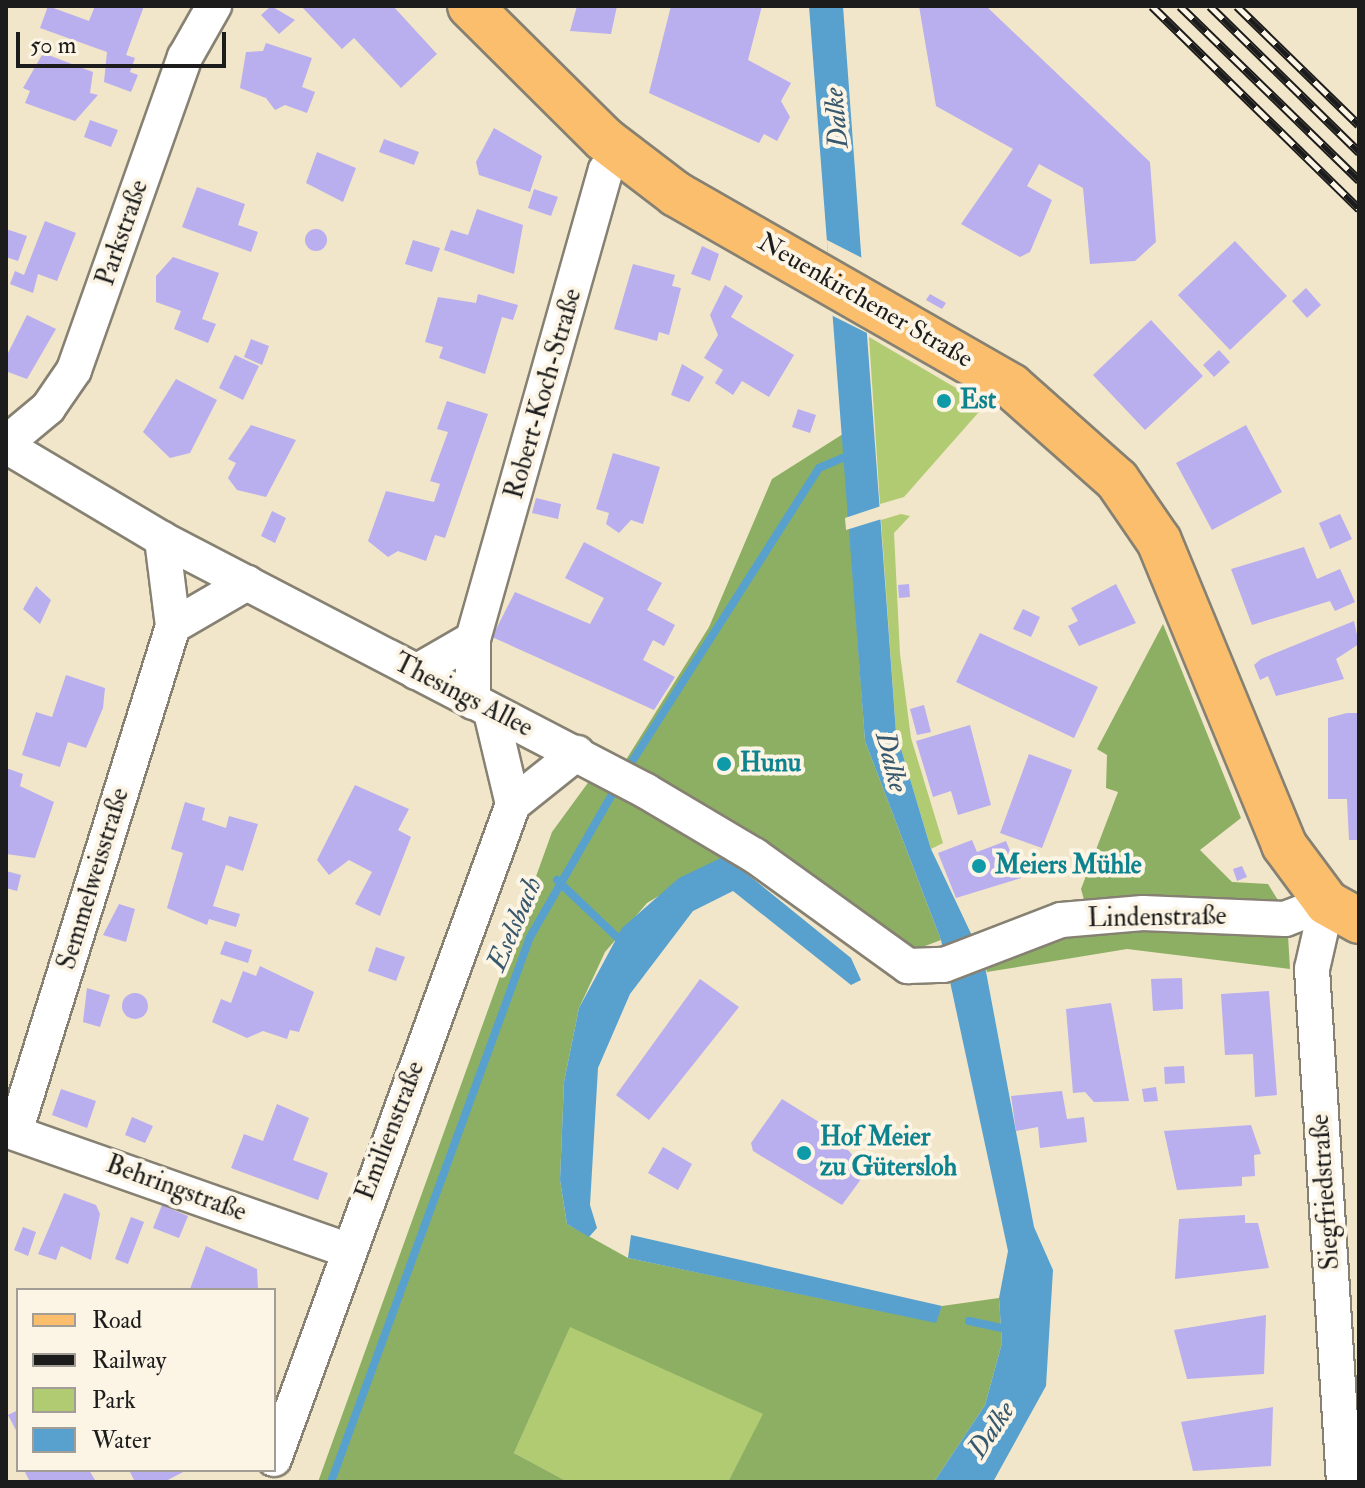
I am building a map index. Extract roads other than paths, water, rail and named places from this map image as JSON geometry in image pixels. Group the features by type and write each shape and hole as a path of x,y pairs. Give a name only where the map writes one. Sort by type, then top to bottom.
{"main road":[{"name":"Neuenkirchener Straße","path":"470,6 619,152 676,194 879,305 1011,386 1117,480 1159,541 1284,845 1343,912"}],"street":[{"name":"Parkstraße","path":"6,445 48,408 74,370 185,57 214,6"},
{"name":"Robert-Koch-Straße","path":"482,707 473,639 606,170 619,152"},
{"name":"Thesings Allee","path":"6,445 162,539 621,777 754,855 908,966"},
{"name":"Semmelweisstraße","path":"10,1131 173,626 162,539"},
{"path":"173,626 247,583"},
{"path":"416,672 473,639"},
{"path":"482,707 513,804 577,753"},
{"name":"Emilienstraße","path":"276,1453 346,1250 513,804"},
{"name":"Lindenstraße","path":"908,966 944,965 1061,920 1143,913 1285,919 1343,912"},
{"name":"Siegfriedstraße","path":"1343,912 1312,969 1344,1482"},
{"name":"Behringstraße","path":"10,1131 346,1250"}],"water":[{"name":"Dalke","path":"809,6 843,6 896,732 931,849 984,961 1034,1227 1053,1270 1046,1386 993,1482 934,1482 985,1405 1002,1343 999,1298 1008,1251 941,940 865,741"},
{"path":"725,856 851,958 861,980 851,985 733,891 693,911 630,994 598,1068 590,1205 597,1228 589,1237 567,1224 560,1180 564,1082 579,1008 622,928 679,878"},
{"path":"631,1235 942,1306 936,1323 628,1258"}],"waterway":[{"name":"Eselsbach","path":"626,771 819,468 852,454"},
{"name":"Eselsbach","path":"331,1482 530,937 617,786"},
{"path":"557,880 622,942"},
{"path":"969,1321 1011,1330"}],"railway":[{"path":"1152,6 1359,209"},
{"path":"1180,6 1359,180"},
{"path":"1210,6 1359,152"},
{"path":"1237,6 1359,125"}],"place":[{"name":"Est","path":"944,401"},
{"name":"Hunu","path":"724,764"},
{"name":"Meiers Mühle","path":"979,866"},
{"name":"Hof Meier zu Gütersloh","path":"804,1153"}]}
